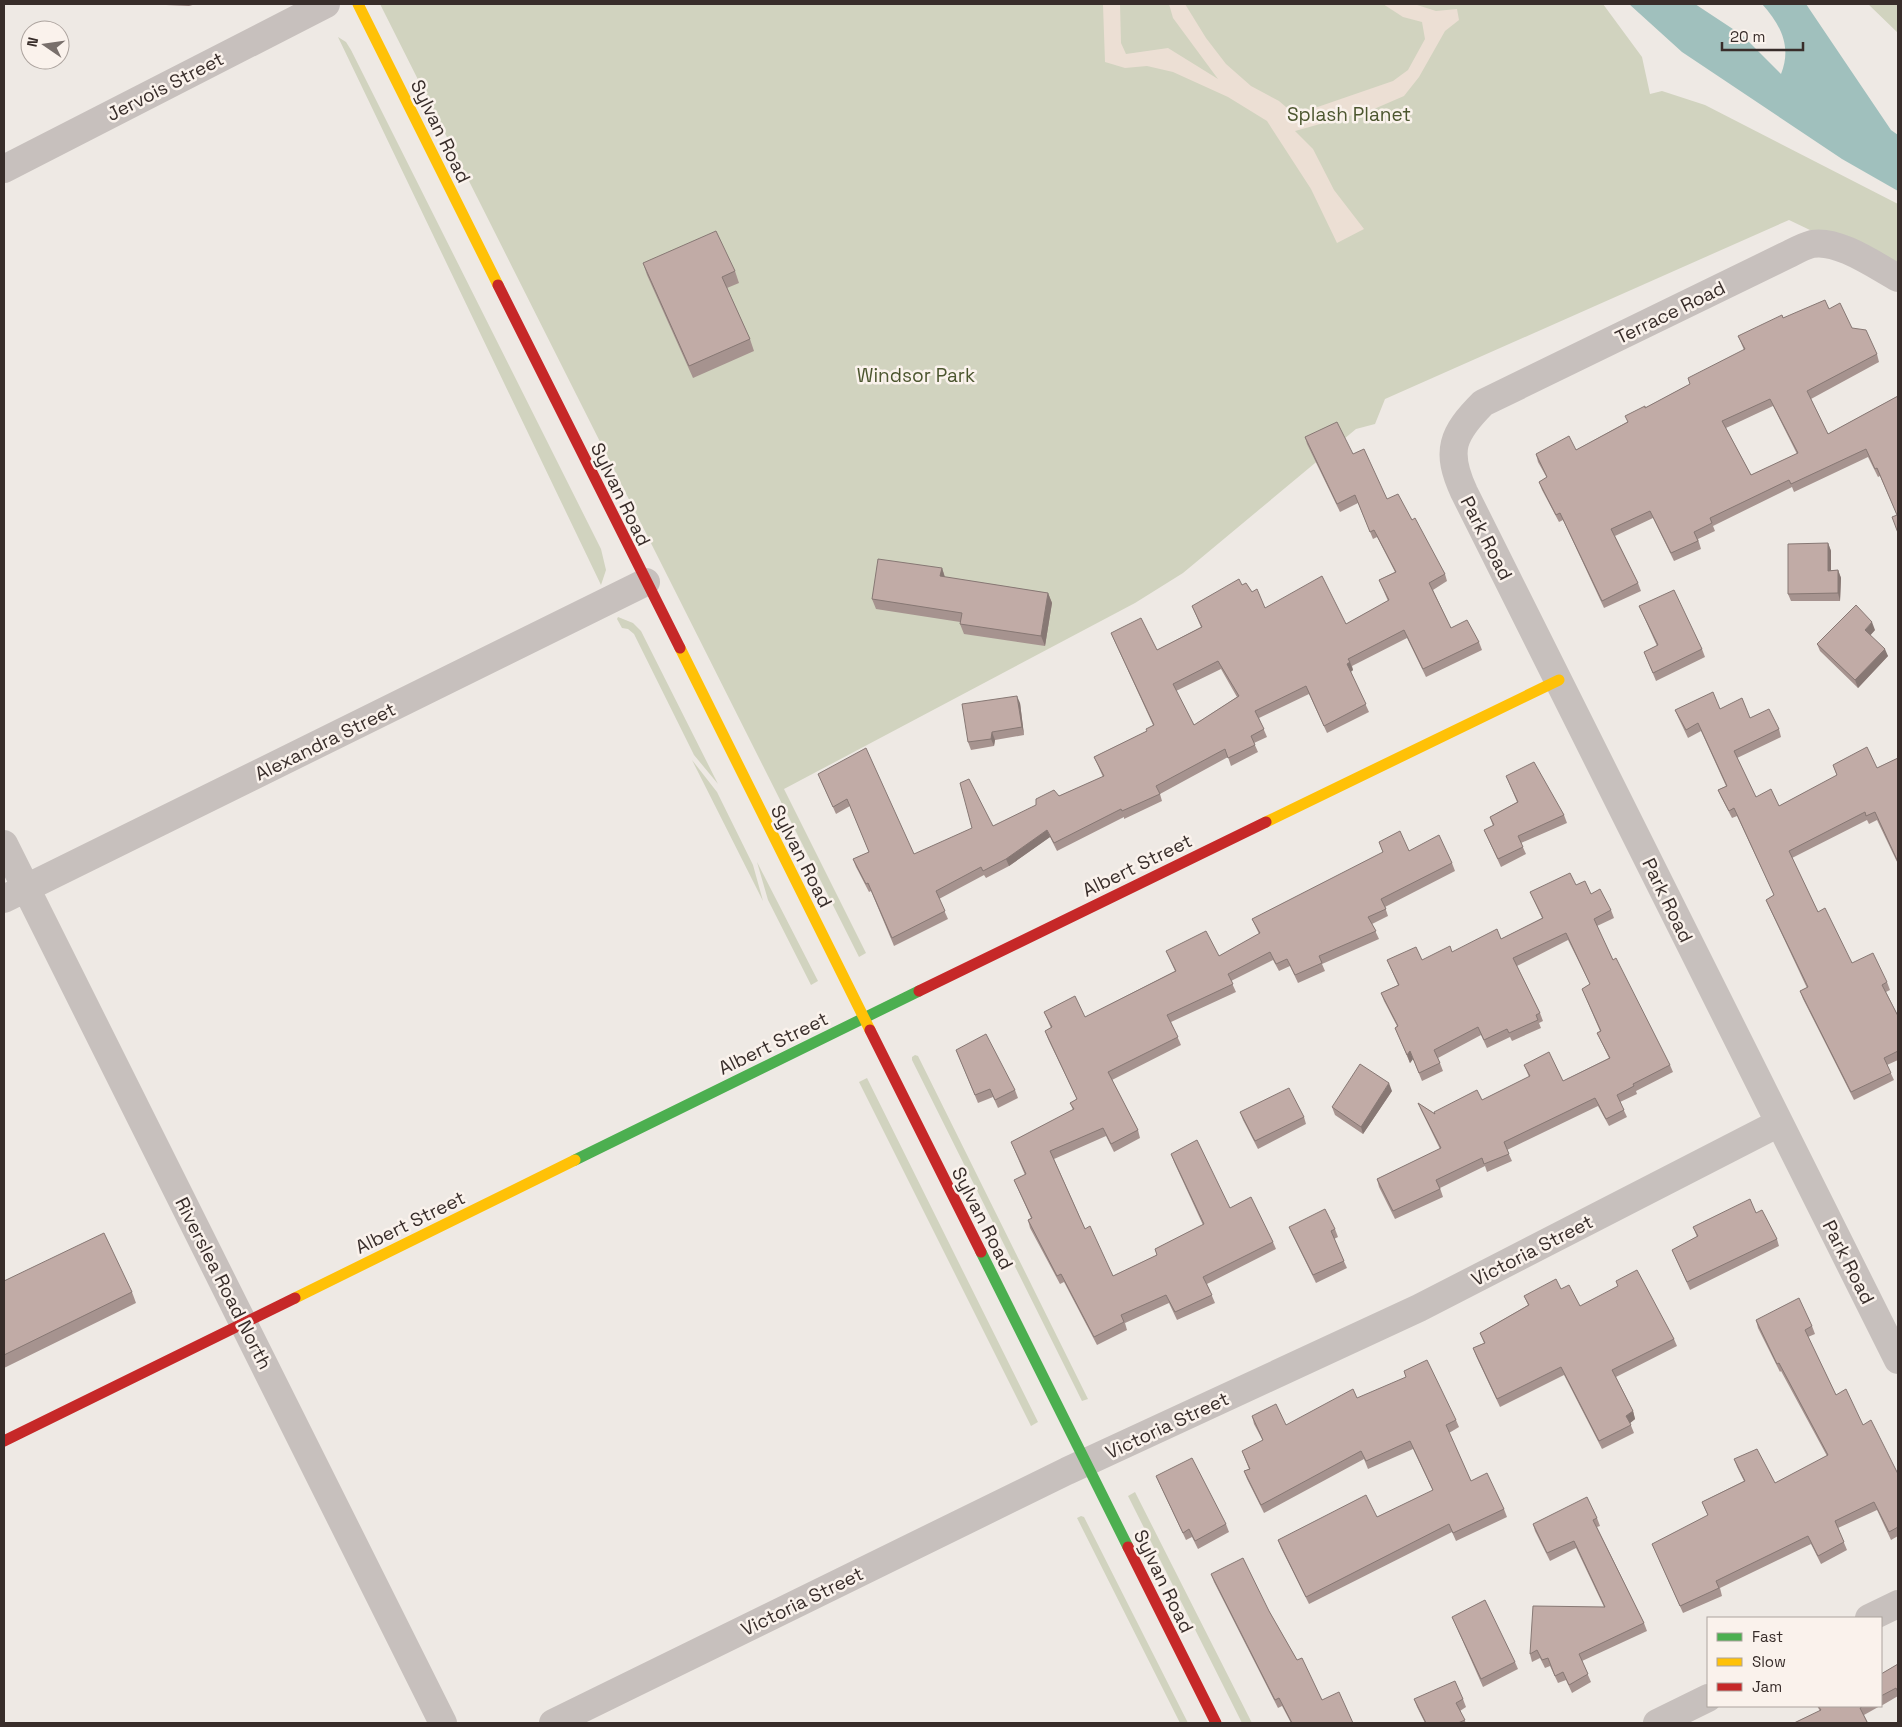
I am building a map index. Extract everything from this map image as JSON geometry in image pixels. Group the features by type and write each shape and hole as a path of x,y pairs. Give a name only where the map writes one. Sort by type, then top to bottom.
{"street":[{"name":"Jervois Street","path":"4,168 326,4"},
{"name":"Sylvan Road","path":"358,4 1216,1723"},
{"name":"Terrace Road","path":"1456,437 1465,420 1483,403 1812,244 1826,244 1843,249 1898,278"},
{"name":"Park Road","path":"1456,437 1453,454 1455,472 1898,1360"},
{"name":"Alexandra Street","path":"15,894 646,582"},
{"name":"Albert Street","path":"4,1441 863,1018 1559,680"},
{"name":"Riverslea Road North","path":"4,844 15,894 244,1324 444,1723"},
{"name":"Victoria Street","path":"553,1723 1086,1462 1420,1308 1779,1123"},
{"path":"1871,1617 1898,1604"},
{"path":"1657,1723 1707,1698"}],"green space":[{"name":"Windsor Park","path":"380,4 1603,4 1642,57 1650,94 1662,91 1705,105 1898,204 1898,272 1789,220 1385,399 1375,424 1356,429 1183,573 1135,603 784,789 866,953 859,957"},
{"path":"1868,4 1898,4 1898,33"},
{"path":"338,37 346,42 351,50 601,549 606,570 601,585"},
{"path":"618,617 633,623 641,631 718,784 694,755 634,634 628,629 622,628 617,619"},
{"path":"692,760 717,792 753,865 763,901"},
{"path":"757,862 818,981 811,985 768,900"},
{"path":"918,1056 1088,1399 1082,1401 912,1060 912,1057"},
{"path":"867,1078 1038,1422 1031,1426 859,1082"},
{"path":"1135,1492 1252,1723 1242,1723 1128,1496"},
{"path":"1084,1517 1188,1723 1180,1723 1077,1518"}],"shaded area":[{"path":"1082,4 1120,4 1121,43 1126,54 1168,48 1218,79 1173,18 1169,4 1185,4 1206,38 1226,64 1251,86 1279,101 1293,113 1306,111 1393,81 1408,70 1425,39 1422,22 1403,17 1383,4 1414,4 1436,11 1457,9 1459,20 1445,31 1419,77 1404,96 1374,109 1295,131 1313,149 1334,190 1364,229 1337,243 1311,189 1267,121 1228,97 1173,72 1147,66 1125,68 1105,62 1103,5"}],"water":[{"path":"1629,4 1695,4 1742,35 1781,74 1785,55 1783,37 1775,20 1762,4 1806,4 1891,130 1898,135 1898,191 1842,159 1682,52"}],"building":[{"path":"716,231 735,271 722,277 750,339 689,366 643,263"},
{"path":"1825,300 1829,309 1840,303 1852,328 1866,330 1877,354 1807,391 1828,434 1898,396 1898,533 1892,517 1897,515 1877,468 1875,469 1866,449 1791,484 1789,480 1710,518 1712,523 1694,532 1698,541 1671,553 1650,511 1611,529 1638,583 1602,601 1560,513 1556,515 1539,482 1547,477 1536,454 1569,436 1576,450 1628,422 1625,416 1645,406 1645,408 1690,384 1688,378 1745,349 1738,336 1782,315 1783,318","holes":["1770,399 1798,453 1751,475 1722,421"]},
{"path":"1337,422 1353,454 1364,449 1387,499 1398,494 1412,520 1415,518 1445,574 1429,583 1451,628 1467,620 1479,642 1423,669 1404,630 1348,659 1350,662 1347,664 1366,704 1324,726 1306,686 1255,711 1264,729 1251,736 1255,745 1228,758 1225,749 1156,786 1160,794 1122,811 1121,809 1054,843 1047,830 1006,859 983,871 981,867 936,891 945,911 892,938 868,883 866,884 853,859 869,852 847,799 833,807 818,774 866,748 914,854 972,828 960,783 969,779 993,826 1036,805 1036,799 1054,790 1059,796 1104,776 1094,757 1147,731 1146,729 1154,725 1111,633 1141,618 1157,650 1202,627 1192,606 1239,579 1242,585 1246,583 1252,592 1257,589 1265,608 1322,576 1346,624 1389,600 1379,580 1396,572 1374,530 1370,532 1355,495 1337,504 1305,437","holes":["1218,661 1239,696 1194,725 1173,684"]},
{"path":"1828,543 1828,571 1838,570 1838,593 1788,594 1788,544"},
{"path":"878,559 942,568 940,576 1048,593 1041,636 960,624 962,613 872,599"},
{"path":"1674,590 1702,649 1653,673 1644,652 1658,645 1639,606"},
{"path":"1856,605 1872,622 1865,630 1885,649 1855,680 1817,644"},
{"path":"1713,692 1720,709 1742,698 1750,718 1769,709 1779,729 1734,751 1756,797 1771,789 1779,806 1837,775 1833,765 1867,747 1877,768 1898,758 1898,862 1875,812 1866,816 1865,812 1789,851 1818,912 1825,908 1852,963 1873,953 1887,982 1882,985 1898,1016 1898,1051 1884,1058 1891,1073 1851,1092 1800,991 1808,987 1766,900 1774,895 1734,808 1729,811 1718,790 1727,786 1698,723 1686,730 1675,710"},
{"path":"1017,696 1022,727 992,732 991,739 968,742 962,704"},
{"path":"1534,762 1564,815 1518,836 1523,847 1498,859 1484,830 1494,825 1490,817 1518,802 1506,776"},
{"path":"1400,831 1409,851 1439,835 1452,863 1381,899 1386,909 1368,917 1376,931 1319,956 1322,963 1295,975 1287,959 1276,964 1270,952 1228,974 1233,984 1167,1015 1178,1037 1108,1072 1138,1130 1111,1144 1103,1128 1050,1151 1085,1229 1090,1226 1113,1276 1157,1255 1155,1249 1204,1224 1171,1154 1197,1140 1230,1208 1251,1197 1273,1242 1203,1277 1212,1295 1175,1312 1166,1295 1121,1315 1124,1322 1094,1337 1061,1274 1057,1276 1028,1220 1032,1218 1014,1180 1026,1174 1011,1142 1074,1109 1070,1103 1077,1099 1045,1031 1052,1027 1044,1012 1075,996 1085,1017 1176,971 1166,951 1206,931 1219,956 1260,933 1252,919 1383,852 1379,842"},
{"path":"1570,873 1576,885 1585,881 1591,894 1600,889 1611,910 1594,919 1613,960 1616,958 1670,1065 1633,1084 1634,1086 1617,1095 1624,1110 1606,1119 1595,1098 1504,1142 1509,1154 1484,1164 1482,1158 1436,1180 1440,1189 1393,1211 1377,1179 1441,1148 1418,1103 1435,1114 1434,1112 1477,1090 1482,1100 1530,1076 1524,1065 1549,1052 1563,1081 1610,1058 1597,1033 1601,1031 1582,989 1590,984 1566,933 1513,958 1540,1013 1536,1015 1538,1020 1509,1033 1507,1029 1484,1040 1478,1027 1434,1050 1440,1063 1419,1073 1410,1051 1407,1055 1395,1028 1398,1026 1381,993 1399,985 1387,960 1416,947 1422,960 1450,946 1452,952 1497,929 1501,939 1543,918 1530,892"},
{"path":"986,1034 1015,1090 995,1100 990,1089 975,1095 956,1050"},
{"path":"1360,1064 1389,1083 1361,1127 1332,1107"},
{"path":"1289,1088 1304,1117 1255,1141 1240,1112"},
{"path":"1750,1199 1756,1213 1762,1210 1777,1239 1687,1282 1672,1250 1698,1236 1693,1227"},
{"path":"1325,1209 1335,1229 1331,1231 1344,1261 1313,1275 1289,1227"},
{"path":"104,1233 132,1292 4,1355 4,1281"},
{"path":"1637,1270 1674,1339 1612,1370 1633,1411 1626,1416 1631,1425 1599,1441 1561,1367 1497,1399 1473,1348 1485,1343 1480,1333 1529,1305 1524,1296 1556,1279 1561,1289 1569,1285 1580,1306 1618,1286 1616,1281"},
{"path":"1799,1298 1812,1326 1805,1330 1836,1395 1846,1389 1863,1425 1871,1420 1898,1474 1898,1527 1889,1532 1874,1502 1835,1521 1844,1542 1818,1556 1808,1536 1716,1581 1719,1588 1680,1606 1652,1544 1708,1515 1702,1502 1745,1481 1734,1459 1757,1449 1775,1483 1828,1455 1779,1363 1777,1364 1756,1320"},
{"path":"1427,1360 1456,1420 1446,1425 1471,1481 1487,1473 1504,1509 1453,1533 1449,1524 1306,1597 1278,1540 1366,1495 1377,1517 1433,1490 1410,1441 1366,1461 1361,1451 1261,1505 1244,1471 1250,1469 1242,1451 1263,1440 1252,1416 1276,1404 1286,1425 1353,1389 1357,1398 1406,1377 1404,1371"},
{"path":"1192,1458 1226,1524 1195,1541 1189,1529 1183,1533 1156,1476"},
{"path":"1587,1497 1597,1518 1593,1520 1644,1623 1579,1654 1588,1674 1569,1685 1563,1672 1555,1676 1548,1658 1542,1660 1537,1650 1530,1654 1533,1606 1605,1607 1574,1541 1547,1553 1533,1524"},
{"path":"1243,1558 1269,1611 1297,1660 1302,1658 1322,1700 1339,1692 1353,1723 1292,1723 1279,1698 1275,1700 1211,1574"},
{"path":"1485,1600 1515,1662 1481,1679 1452,1617"},
{"path":"1898,1664 1898,1692 1896,1688 1882,1695 1882,1673"},
{"path":"1455,1681 1463,1699 1456,1703 1465,1720 1458,1723 1426,1723 1414,1699"},
{"path":"1819,1707 1862,1707 1860,1708 1867,1722 1794,1723 1821,1710"}],"traffic: fast":[{"path":"575,1160 919,991"},
{"path":"981,1252 1128,1547"}],"traffic: slow":[{"path":"358,4 498,285"},
{"path":"680,648 870,1030"},
{"path":"1266,822 1559,680"},
{"path":"295,1298 575,1160"}],"traffic: jam":[{"path":"498,285 680,648"},
{"path":"919,991 1266,822"},
{"path":"870,1030 981,1252"},
{"path":"4,1441 295,1298"},
{"path":"1128,1547 1216,1723"}],"park label":[{"name":"Splash Planet","path":"1349,114"}]}
